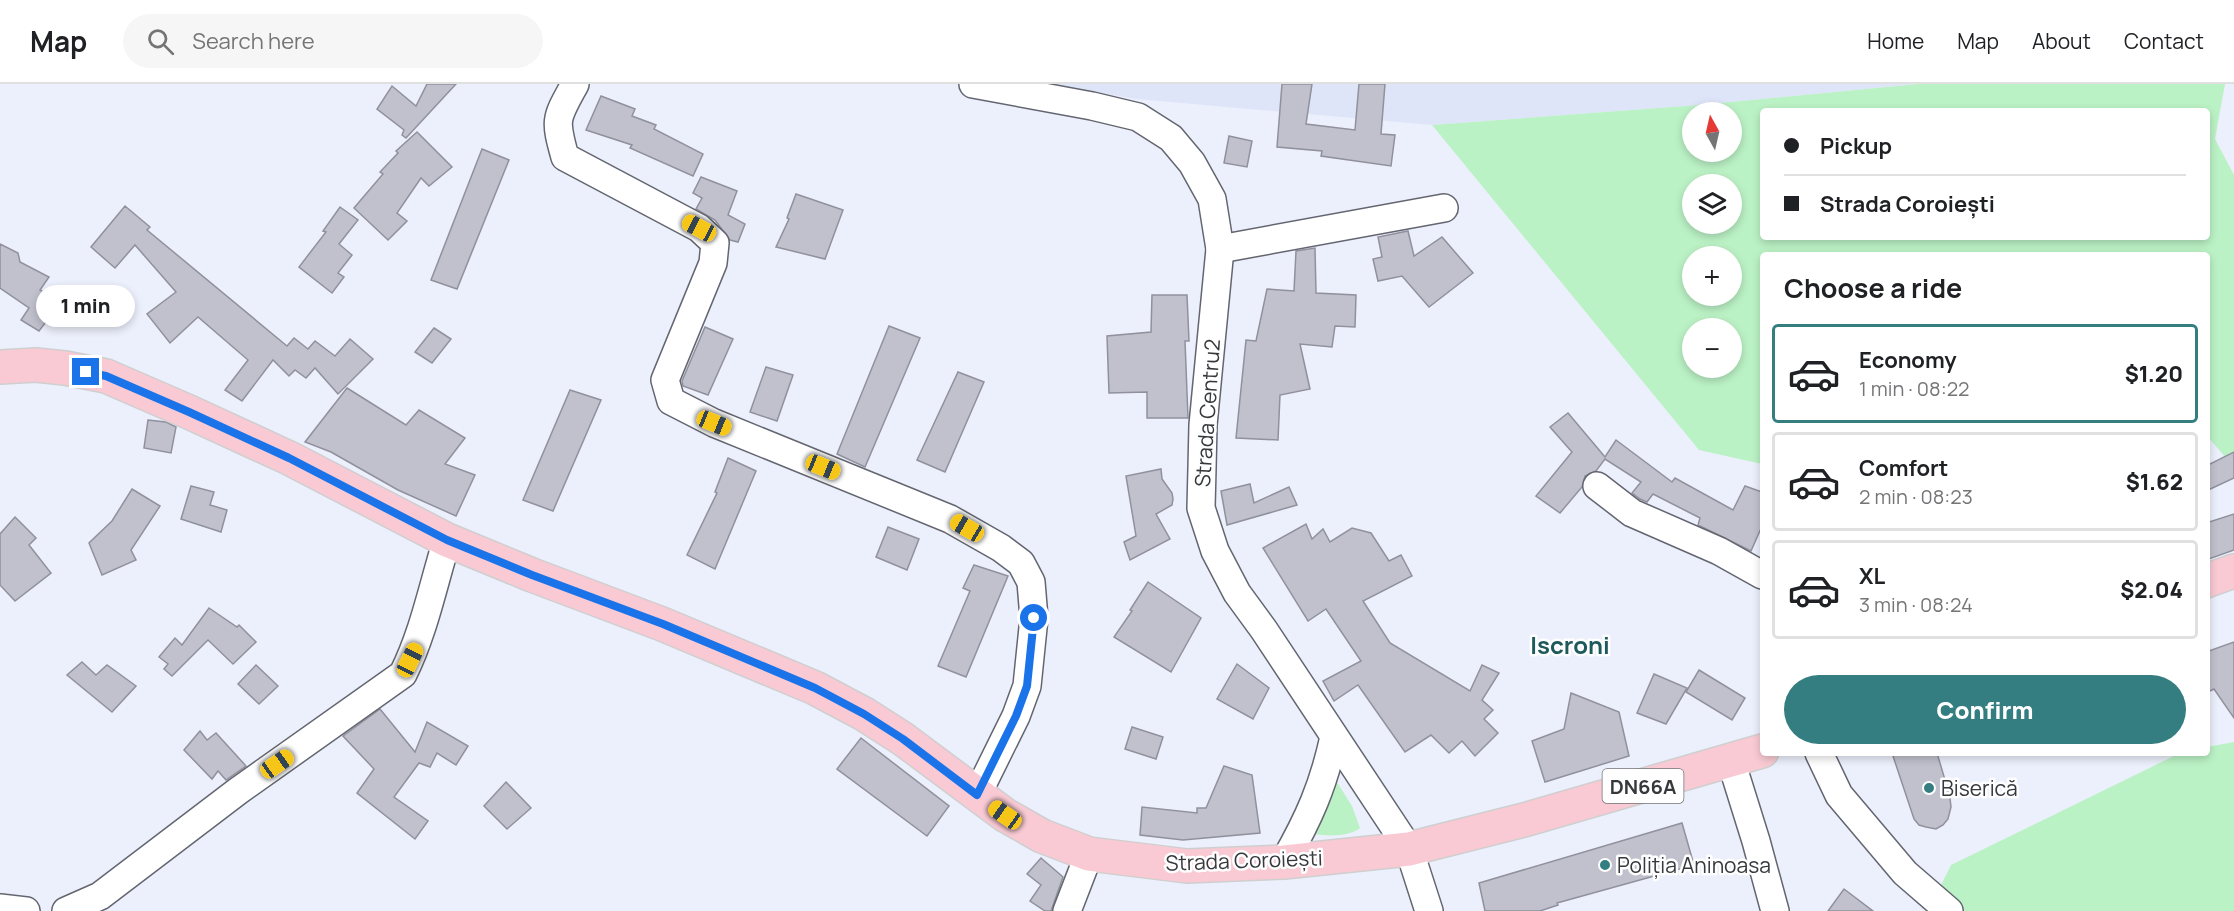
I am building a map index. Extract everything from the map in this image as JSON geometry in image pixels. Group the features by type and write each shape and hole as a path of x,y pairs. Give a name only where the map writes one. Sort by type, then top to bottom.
{"main road":[{"name":"Strada Coroiești","path":"0,367 36,365 106,376 289,458 447,540 532,575 663,624 815,688 864,714 903,739 1005,815 1042,836 1089,854 1187,866 1284,862 1408,849 1535,817 1760,752"},
{"path":"2210,580 2234,572"}],"street":[{"path":"575,84 559,113 557,126 565,157 699,228 715,243 713,263 665,380 671,401 714,423 950,519 1001,548 1021,563 1031,582 1034,618 1027,686 1016,716 977,795"},
{"name":"Strada Centru2","path":"974,84 1138,117 1171,138 1192,163 1212,200 1220,249 1203,425 1201,508 1215,551 1237,593 1391,820 1408,849 1430,911"},
{"path":"1220,249 1444,208"},
{"path":"1597,486 1632,513 1719,550 1760,574"},
{"path":"66,911 100,896 238,791 403,674 417,646 447,540"},
{"path":"1284,862 1311,813 1325,776 1334,737"},
{"path":"1820,756 1839,795 1846,804 1905,873 1948,911"},
{"path":"1731,761 1775,911"},
{"path":"1067,911 1089,854"},
{"path":"0,908 26,911"}],"shaded area":[{"path":"1049,84 1918,84 1730,102 1682,102 1682,106 1432,125 1136,99"}],"green space":[{"path":"1918,84 2225,84 2215,139 2234,175 2234,467 2210,439 2210,252 1760,252 1760,464 1699,450 1432,125 1682,106 1682,162 1742,162 1742,102 1730,102"},
{"path":"2234,742 2234,911 1928,911 1951,865 2174,756 2210,756 2210,746"},
{"path":"1335,779 1352,806 1360,828 1342,835 1308,833"}],"building":[{"path":"427,84 456,84 406,138 402,135 404,130 377,109 392,86 416,106"},
{"path":"1282,84 1312,84 1306,124 1355,130 1359,84 1385,84 1381,134 1395,135 1391,166 1321,156 1322,151 1277,147"},
{"path":"601,96 635,109 632,116 656,125 654,129 703,154 693,176 630,148 632,145 586,130"},
{"path":"417,132 452,167 429,186 421,178 397,213 407,221 388,240 354,208 383,174 380,172 398,153 396,151"},
{"path":"1229,136 1252,141 1247,167 1224,163"},
{"path":"482,149 509,160 457,289 431,280"},
{"path":"701,177 737,191 728,215 745,224 738,242 730,240 715,220 696,209 702,198 693,193"},
{"path":"796,194 843,210 825,259 776,247 789,219 787,218"},
{"path":"125,206 150,227 147,230 287,346 294,338 308,349 315,341 335,356 350,339 373,359 338,394 315,368 306,378 295,370 289,376 273,360 242,401 225,390 248,360 198,317 170,343 147,314 176,292 135,245 115,268 91,247"},
{"path":"340,207 358,220 339,244 352,255 338,273 344,277 332,293 299,267 326,232 323,231"},
{"path":"1408,231 1414,256 1442,237 1473,273 1429,307 1402,276 1378,281 1373,259 1382,257 1378,237"},
{"path":"0,244 18,253 20,262 49,277 40,290 61,302 39,331 21,320 29,308 0,288"},
{"path":"1315,248 1316,293 1356,295 1355,327 1335,326 1332,347 1300,344 1310,389 1280,395 1278,440 1236,438 1246,340 1256,341 1267,289 1294,291 1296,251"},
{"path":"1152,295 1187,295 1189,341 1185,341 1188,418 1147,418 1147,392 1109,393 1107,336 1151,332"},
{"path":"889,326 920,338 865,467 837,454"},
{"path":"705,327 733,339 708,395 683,386 682,381"},
{"path":"434,328 451,339 432,363 415,352"},
{"path":"766,367 793,375 777,421 750,412"},
{"path":"958,372 984,382 945,472 917,460"},
{"path":"347,388 406,425 419,410 465,438 445,464 475,475 456,516 398,490 331,452 305,442"},
{"path":"570,390 601,400 553,511 523,500"},
{"path":"1568,413 1605,457 1616,440 1672,482 1675,478 1733,510 1745,486 1760,491 1760,531 1751,551 1698,525 1700,518 1653,494 1647,502 1640,499 1632,493 1641,482 1605,459 1596,471 1585,476 1582,487 1560,513 1536,496 1572,452 1550,427"},
{"path":"148,420 166,422 176,427 171,453 144,448"},
{"path":"2234,452 2234,478 2210,489 2210,464"},
{"path":"728,458 756,471 715,569 687,555 717,493 715,492"},
{"path":"1161,469 1162,479 1172,493 1173,499 1172,505 1156,514 1170,539 1130,560 1124,542 1136,536 1126,476"},
{"path":"1250,484 1254,503 1289,487 1297,505 1227,525 1221,491"},
{"path":"191,486 214,492 210,505 227,510 221,532 181,519"},
{"path":"132,489 160,506 131,550 136,560 102,575 89,543 112,521"},
{"path":"2234,514 2234,550 2210,559 2210,522"},
{"path":"15,517 36,538 29,545 51,573 15,601 0,585 0,534"},
{"path":"1306,524 1312,539 1323,529 1330,542 1352,528 1371,533 1389,561 1401,555 1412,576 1363,601 1390,643 1470,691 1482,665 1499,673 1482,700 1493,710 1484,719 1498,733 1475,756 1462,741 1449,753 1431,735 1405,752 1358,685 1334,701 1323,681 1361,661 1326,609 1308,621 1263,548"},
{"path":"888,527 919,539 907,570 876,557"},
{"path":"974,565 1008,576 966,677 938,666 970,591 963,588"},
{"path":"1148,582 1201,618 1171,672 1114,637"},
{"path":"209,608 237,627 239,625 256,642 233,664 208,640 172,676 164,669 168,664 159,657 175,638 182,645"},
{"path":"2234,642 2234,718 2214,689 2210,691 2210,651"},
{"path":"82,662 96,675 107,665 136,686 112,712 67,675"},
{"path":"1237,664 1269,688 1253,719 1217,699"},
{"path":"256,665 278,686 259,704 238,684"},
{"path":"1699,670 1745,698 1732,720 1686,692"},
{"path":"1654,674 1687,688 1666,724 1637,713"},
{"path":"1571,693 1619,712 1629,756 1545,782 1532,741 1564,729"},
{"path":"380,709 415,752 427,722 468,746 456,765 437,753 430,767 419,763 394,797 428,821 415,839 357,793 374,769 343,736"},
{"path":"1132,727 1163,737 1156,759 1125,749"},
{"path":"200,731 207,740 216,733 246,766 226,780 218,771 212,779 184,750"},
{"path":"861,738 949,806 927,836 837,769"},
{"name":"Biserică","path":"1893,756 1938,756 1945,780 1963,785 1950,798 1951,807 1948,819 1943,825 1936,829 1926,827 1919,825 1914,819"},
{"path":"1224,766 1252,775 1260,833 1183,840 1140,835 1142,807 1197,813 1197,808 1206,808"},
{"path":"506,782 531,808 507,829 484,806"},
{"path":"1682,823 1694,865 1557,903 1558,905 1540,911 1485,911 1479,883"},
{"path":"1041,858 1063,877 1051,911 1045,911 1030,901 1041,885 1027,874"},
{"path":"1844,889 1873,911 1828,911"}],"place":[{"name":"Biserică","path":"1929,788"},
{"name":"Poliția Aninoasa","path":"1605,865"}],"district":[{"name":"Iscroni","path":"1570,644"}],"route":[{"path":"86,372 106,376 289,458 447,540 532,575 663,624 815,688 864,714 903,739 977,795 1016,716 1027,686 1034,618"}]}
